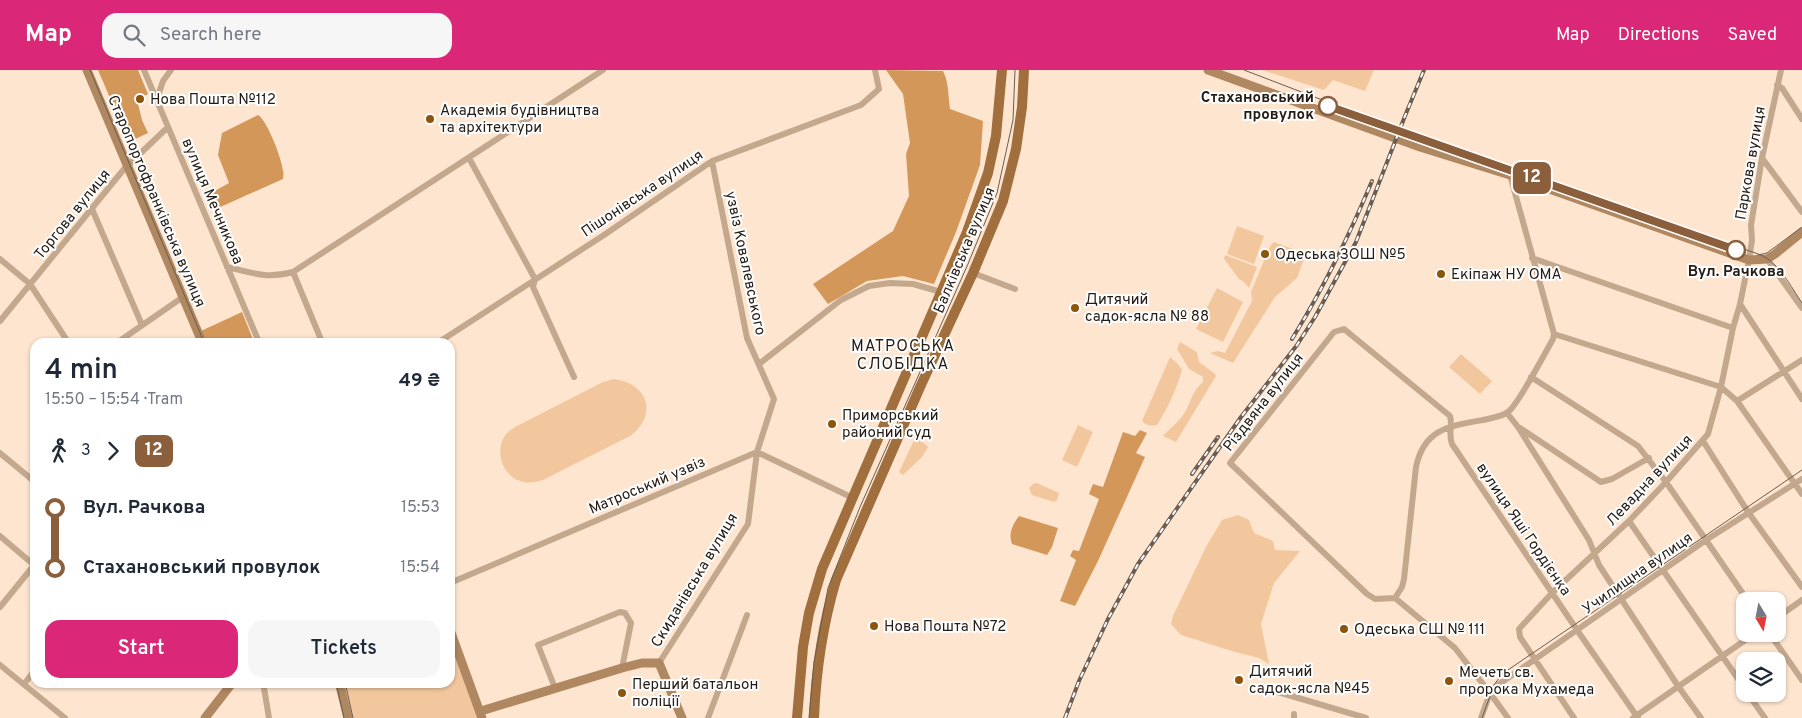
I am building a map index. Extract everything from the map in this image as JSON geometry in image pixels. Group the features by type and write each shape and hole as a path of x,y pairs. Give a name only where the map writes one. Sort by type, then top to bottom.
{"main road":[{"name":"Балківська вулиця","path":"797,718 803,647 809,613 822,569 967,232 988,173 996,136 1002,70"},
{"name":"Балківська вулиця","path":"814,718 816,672 820,645 836,580 921,385 973,273 1003,201 1016,149 1022,107 1024,70"}],"street":[{"name":"Старопортофранківська вулиця","path":"87,70 200,338"},
{"name":"вулиця Мечникова","path":"144,70 257,338"},
{"path":"157,99 163,81 171,70"},
{"path":"227,267 267,277 292,272 603,70"},
{"name":"Пішонівська вулиця","path":"445,338 604,235 712,161 861,105 879,89 876,70"},
{"path":"1208,70 1420,148 1510,175 1749,260 1767,259 1802,232"},
{"name":"Паркова вулиця","path":"1749,260 1752,240 1751,225 1762,158 1781,70"},
{"path":"1777,85 1782,88 1802,118"},
{"name":"Торгова вулиця","path":"0,321 127,166 168,127"},
{"path":"468,158 535,278 533,287 574,378"},
{"path":"1762,158 1802,212"},
{"name":"узвіз Ковалевського","path":"712,161 747,338 774,398 757,452"},
{"path":"1508,718 1455,648 1395,598 1402,588 1404,579 1419,453 1431,437 1451,426 1507,413 1514,406 1553,339 1554,334 1510,175"},
{"path":"92,209 142,325"},
{"path":"1532,258 1732,328"},
{"path":"0,259 30,284 65,338"},
{"path":"1767,259 1802,308"},
{"name":"Левадна вулиця","path":"1534,659 1520,637 1519,629 1522,624 1552,593 1629,521 1708,434 1721,388 1732,328 1740,304 1749,260"},
{"path":"292,272 320,338"},
{"path":"973,273 1015,289"},
{"path":"758,364 842,300 870,286 913,284 941,292"},
{"path":"124,338 183,297"},
{"path":"1740,304 1802,399"},
{"name":"Різдвяна вулиця","path":"1395,598 1375,599 1367,594 1230,463 1334,332 1344,329 1446,412 1451,419 1451,426"},
{"path":"1554,334 1721,388 1737,401 1802,494"},
{"path":"1737,401 1802,360"},
{"path":"1531,377 1638,446 1650,458 1742,592"},
{"path":"1507,413 1518,427 1589,540 1599,565 1701,718"},
{"name":"вулиця Яші Гордієнка","path":"1451,426 1449,435 1452,444 1636,717"},
{"path":"1518,427 1601,482 1612,480 1650,458"},
{"path":"1703,441 1748,512 1802,587"},
{"path":"757,452 853,498"},
{"name":"Матроський узвіз","path":"455,581 757,452"},
{"name":"Скиданівська вулиця","path":"682,718 659,663 748,524 757,452"},
{"path":"0,453 30,478"},
{"name":"Училищна вулиця","path":"1490,693 1494,687 1706,540 1802,479"},
{"path":"1629,521 1736,676"},
{"path":"0,536 30,560"},
{"path":"0,607 30,570"},
{"path":"1786,611 1802,600"},
{"path":"555,688 538,645 620,612 625,613 631,623 622,668"},
{"path":"708,718 747,615"},
{"path":"1636,717 1742,642"},
{"path":"1776,642 1802,680"},
{"path":"455,644 481,714 555,688 622,668 642,663 659,663"},
{"path":"1534,659 1574,718"},
{"path":"0,665 66,718"},
{"path":"24,684 30,676"},
{"path":"205,718 229,688"},
{"path":"264,688 269,718"},
{"path":"340,688 348,718"},
{"path":"1271,690 1366,718"},
{"path":"1480,718 1490,693"},
{"path":"1754,702 1765,718"}],"shaded area":[{"path":"98,70 138,70 148,94 137,100 142,120 148,133 129,142"},
{"path":"886,70 943,71 950,109 983,121 980,165 956,232 934,284 903,276 867,281 828,304 813,284 893,231 909,196 906,154 910,143 903,94"},
{"path":"1262,70 1374,70 1365,91 1333,80 1324,90"},
{"path":"258,115 266,124 277,149 283,179 218,208 215,207 211,198 213,192 229,183 218,155 222,133"},
{"path":"1237,226 1264,236 1254,264 1227,254"},
{"path":"1274,242 1306,254 1297,278 1275,297 1233,363 1210,353 1218,351 1225,353 1252,301 1251,292 1270,246"},
{"path":"1225,255 1257,267 1249,288 1239,279 1224,259"},
{"path":"1217,288 1243,302 1223,342 1196,329"},
{"path":"242,312 252,338 204,338 201,331"},
{"path":"1180,342 1197,352 1199,362 1216,376 1176,442 1163,436 1184,414 1195,391 1203,382 1203,377 1189,369 1177,349"},
{"path":"1461,354 1492,381 1480,394 1449,367"},
{"path":"1170,357 1182,370 1180,377 1157,425 1147,425 1142,421"},
{"path":"614,379 635,387 642,394 646,402 644,419 639,428 630,436 543,480 523,482 513,478 508,473 500,453 503,439 508,432 603,382"},
{"path":"1078,425 1093,432 1077,467 1062,460"},
{"path":"1140,430 1147,433 1136,453 1145,457 1098,561 1075,606 1060,601 1076,560 1070,556 1073,550 1079,551 1099,499 1089,494 1093,484 1103,487 1123,432 1135,436"},
{"path":"916,436 928,447 922,457 903,475 899,472"},
{"path":"1037,483 1059,493 1057,500 1054,502 1032,495 1029,488"},
{"path":"1238,515 1249,520 1254,533 1273,541 1275,550 1300,551 1274,583 1261,624 1269,664 1259,658 1181,635 1171,624 1206,547 1222,520"},
{"path":"1019,516 1058,528 1052,547 1047,555 1012,544 1012,529"},
{"path":"455,644 482,718 348,718 340,688 455,688"}],"tram line":[{"path":"90,70 202,338"},
{"path":"809,718 814,662 828,588 860,507 968,264 997,193 1013,120 1015,70"},
{"path":"1244,70 1385,124 1761,255 1779,269 1802,303"},
{"name":"12","path":"1328,106 1736,250"},
{"path":"1758,255 1767,253 1802,227"},
{"path":"1482,718 1494,685 1502,674 1802,470"},
{"path":"337,688 344,718"},
{"path":"346,688 353,718"}],"railway":[{"path":"1065,718 1079,681 1108,619 1138,564 1241,417 1297,345 1315,317 1356,242 1424,70"},
{"path":"1292,339 1335,262 1372,181"},
{"path":"1192,474 1218,437"}],"place":[{"name":"Нова Пошта №112","path":"140,99"},
{"name":"Стахановський провулок","path":"1328,106"},
{"name":"Академія будівництва та архітектури","path":"430,119"},
{"name":"Вул. Рачкова","path":"1736,250"},
{"name":"Одеська ЗОШ №5","path":"1265,254"},
{"name":"Екіпаж НУ ОМА","path":"1441,274"},
{"name":"Дитячий садок-ясла № 88","path":"1075,308"},
{"name":"Приморський районий суд","path":"832,424"},
{"name":"Нова Пошта №72","path":"874,626"},
{"name":"Одеська СШ № 111","path":"1344,629"},
{"name":"Дитячий садок-ясла №45","path":"1239,680"},
{"name":"Мечеть св. пророка Мухамеда","path":"1449,681"},
{"name":"Перший батальон поліції","path":"622,693"}],"district":[{"name":"МАТРОСЬКА СЛОБІДКА","path":"903,354"}]}
